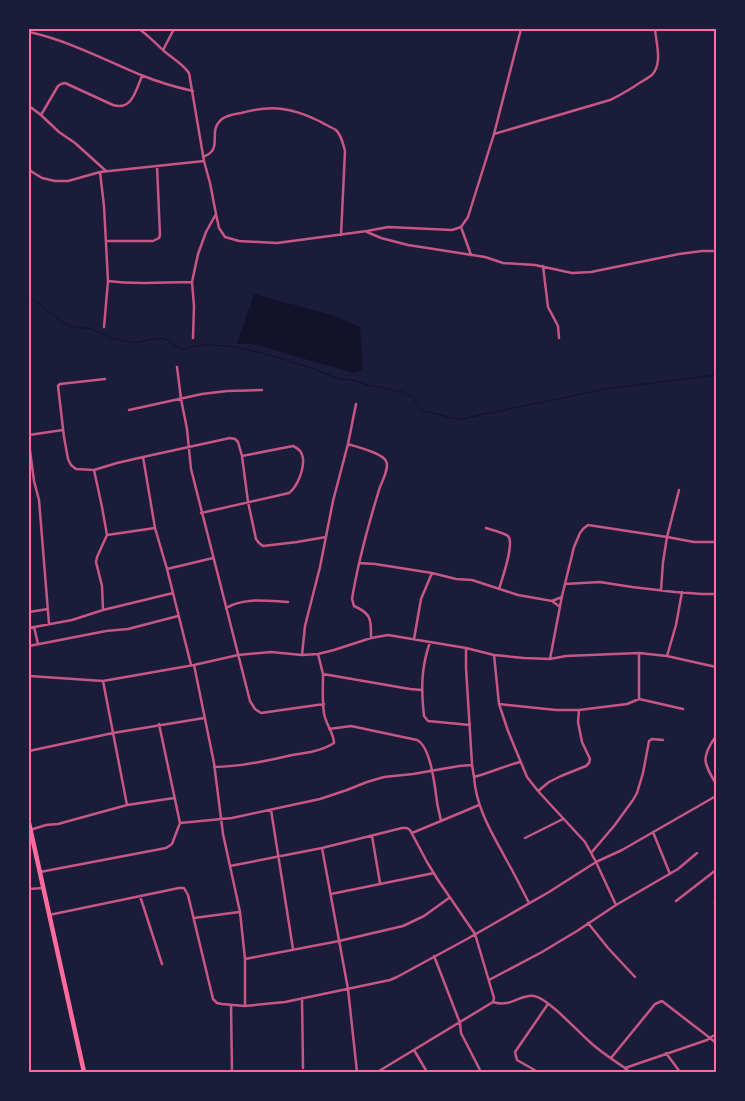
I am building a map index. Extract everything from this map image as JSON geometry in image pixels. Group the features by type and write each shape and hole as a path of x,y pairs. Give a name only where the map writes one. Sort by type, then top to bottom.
{"highway":[{"path":"29,823 84,1072"}],"street":[{"path":"139,29 189,72 204,159 219,228 225,237 239,241 277,243 388,227 452,230 461,228 468,217 494,134 521,29"},
{"path":"163,50 174,29"},
{"path":"494,134 610,100 646,79 656,69 658,62 659,55 654,29"},
{"path":"29,32 75,47 142,76 170,86 192,91"},
{"path":"41,115 61,84 65,83 113,106 120,107 130,103 142,76"},
{"path":"29,106 106,171"},
{"path":"29,170 42,178 68,181 106,171 204,159 213,152 215,128 222,119 258,108 285,108 310,117 336,131 343,141 341,235"},
{"path":"106,241 153,241 159,238 157,166"},
{"path":"100,172 108,281 104,326"},
{"path":"193,338 194,306 192,282 198,254 206,232 216,214"},
{"path":"461,228 472,255"},
{"path":"367,231 381,238 408,245 472,255 503,263 543,266 572,273 591,272 679,254 716,251"},
{"path":"543,266 548,307 558,326 558,338"},
{"path":"108,281 141,283 192,282"},
{"path":"177,367 191,469 250,701 255,710 262,713 324,704"},
{"path":"105,379 60,384 58,386 63,430 70,465 76,469 94,470 143,457 230,438 235,439 238,442 242,456 248,502 258,543 263,546 326,537"},
{"path":"129,410 202,394 262,390"},
{"path":"302,655 306,626 356,404"},
{"path":"29,435 63,430"},
{"path":"29,443 34,481 39,500 49,624"},
{"path":"348,444 370,451 387,462 387,469 377,496 359,563 352,599 354,606 368,614 371,625 371,638"},
{"path":"201,513 289,493 294,489 303,459 301,452 293,446 242,456"},
{"path":"143,457 156,528 192,665 214,767 220,819 240,912 245,959 245,1006"},
{"path":"94,470 106,535 96,562 102,586 103,610"},
{"path":"661,590 667,536 679,490"},
{"path":"550,659 574,547 580,533 588,525 667,536 694,542 716,542"},
{"path":"106,535 156,528"},
{"path":"486,528 506,534 510,538 511,544 508,557 498,589"},
{"path":"167,569 213,558"},
{"path":"359,563 472,580 518,595 552,601 560,607"},
{"path":"414,639 421,599 432,573"},
{"path":"565,584 600,582 632,587 716,594"},
{"path":"667,656 676,625 682,592"},
{"path":"29,628 72,620 103,610 173,593"},
{"path":"552,601 562,596"},
{"path":"226,608 233,604 250,601 288,602"},
{"path":"29,612 48,608"},
{"path":"29,646 106,631 128,629 178,616"},
{"path":"34,628 38,644"},
{"path":"29,676 103,682 238,655 271,652 302,655 318,654 371,638 388,635 466,648 494,655 550,659 566,656 639,653 667,656 716,668"},
{"path":"430,642 424,664 422,690 424,716 428,721 470,725"},
{"path":"466,648 472,765 480,805 497,843 529,903"},
{"path":"639,653 639,699"},
{"path":"214,767 269,760 316,750 334,743 324,713 323,674 318,654"},
{"path":"494,655 499,704 527,777 585,842 616,905"},
{"path":"323,674 410,690 422,690"},
{"path":"103,682 127,805"},
{"path":"499,704 556,710 580,710 627,704 639,699 683,709"},
{"path":"538,791 549,782 589,763 590,759 582,742 578,722 580,710"},
{"path":"29,751 159,724 204,718"},
{"path":"40,872 166,848 172,844 180,824 159,724"},
{"path":"330,729 351,726 422,742 425,746 432,771 441,822"},
{"path":"716,736 705,754 705,762 716,784"},
{"path":"591,853 614,826 637,793 649,740 663,740"},
{"path":"474,777 520,762"},
{"path":"180,824 271,810 320,799 376,779 472,765"},
{"path":"50,915 184,888 188,895 214,999 217,1003 245,1006 285,1002 390,980 467,939 549,892 596,862 622,850 716,796"},
{"path":"30,830 127,805 174,798"},
{"path":"412,833 480,805"},
{"path":"271,810 293,950"},
{"path":"525,838 563,819"},
{"path":"230,866 322,848 407,828 412,833 449,898 475,934 494,998 493,1002"},
{"path":"653,832 670,874"},
{"path":"372,835 380,884"},
{"path":"322,848 348,989 357,1072"},
{"path":"489,980 542,952 616,905 670,874 697,853"},
{"path":"676,901 716,870"},
{"path":"331,894 434,874"},
{"path":"29,889 43,888"},
{"path":"716,895 716,906"},
{"path":"140,896 162,964"},
{"path":"245,959 339,941 403,926 424,916 449,898"},
{"path":"194,918 240,912"},
{"path":"588,923 635,977"},
{"path":"434,956 460,1022 461,1034 482,1072"},
{"path":"379,1071 493,1002 504,1004 533,996 548,1004 591,1043 629,1072"},
{"path":"302,998 303,1068"},
{"path":"611,1058 655,1004 662,1001 716,1044"},
{"path":"538,1072 517,1060 515,1052 548,1004"},
{"path":"231,1005 232,1072"},
{"path":"625,1068 700,1042 716,1034"},
{"path":"414,1050 427,1072"},
{"path":"666,1053 680,1072"}],"shaded area":[{"path":"254,294 335,316 360,327 363,370 354,373 253,344 237,344"}],"waterway":[{"path":"29,296 69,326 92,329 111,338 135,343 161,338 182,350 204,345 230,346 270,355 333,377 344,380 350,379 364,384 403,392 413,397 422,411 461,419 605,389 716,375"}]}
